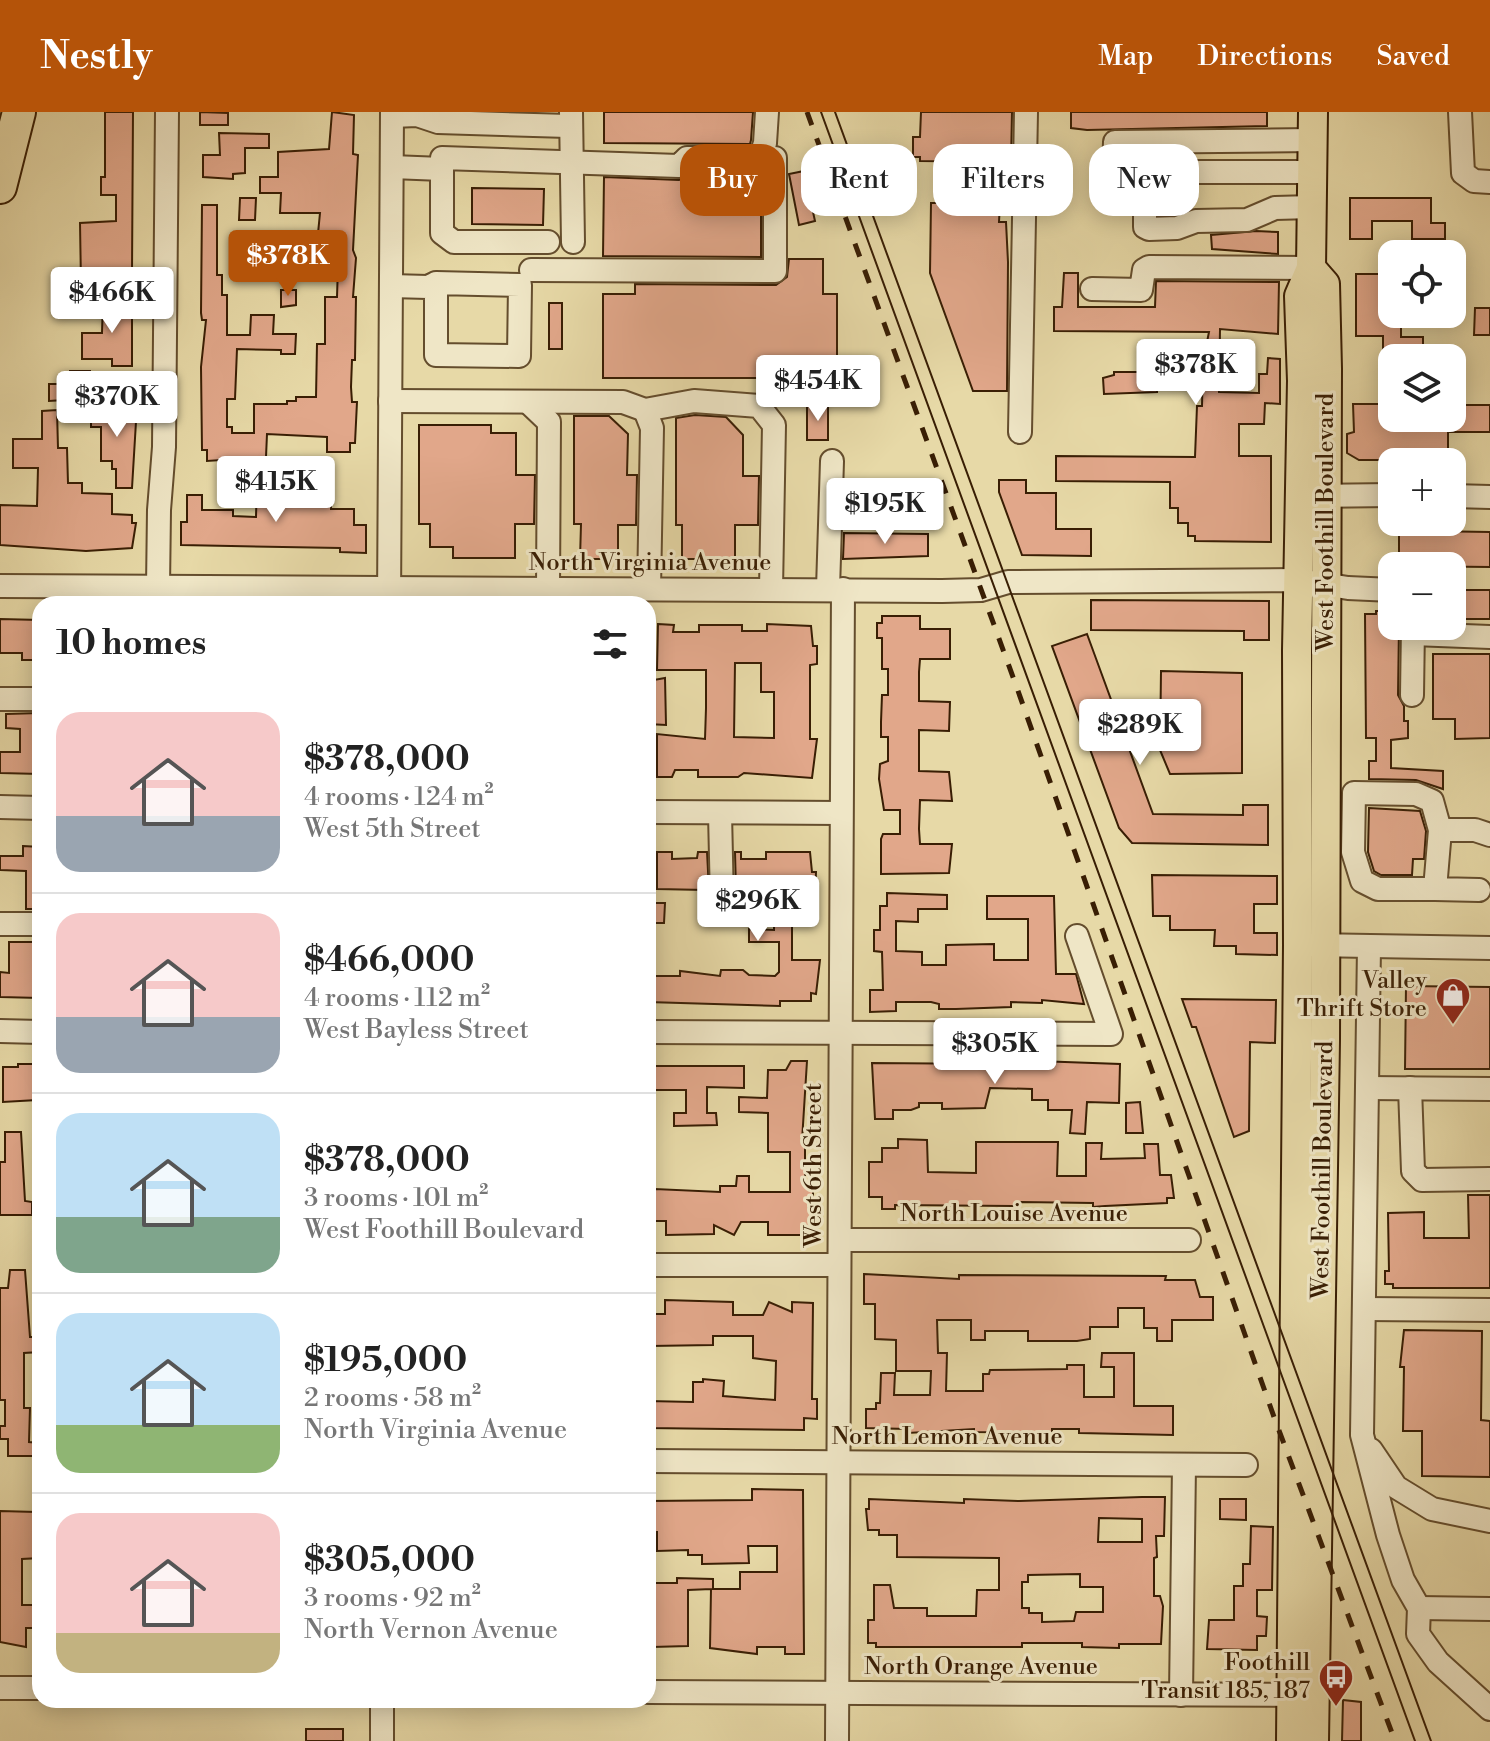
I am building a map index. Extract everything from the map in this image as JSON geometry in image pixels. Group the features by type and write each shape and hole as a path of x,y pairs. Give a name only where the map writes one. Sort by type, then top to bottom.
{"highway":[{"path":"0,205 19,112"},
{"path":"0,187 11,153"}],"main road":[{"name":"West Foothill Boulevard","path":"1312,945 1324,849 1327,586 1313,495 1299,296 1311,268 1313,126"},
{"name":"West Foothill Boulevard","path":"1291,1741 1303,1695 1312,945 1298,580 1313,495"},
{"name":"West Foothill Boulevard","path":"1303,1695 1314,1741"}],"street":[{"path":"158,587 164,447 167,112"},
{"path":"765,144 767,112"},
{"path":"1020,432 1026,112"},
{"path":"1460,112 1463,173 1474,181 1490,182"},
{"path":"389,596 392,114 417,115 438,122 570,119 573,242"},
{"path":"1115,144 1313,126"},
{"path":"436,283 436,355 519,356 525,278 539,242 454,242 442,233 442,158 552,160 573,165 680,165"},
{"path":"392,167 442,169"},
{"path":"1199,172 1313,172"},
{"path":"1145,216 1145,227 1149,229 1177,228 1196,221 1247,220 1275,208 1312,207"},
{"path":"391,286 428,287 436,283 525,278 775,271 775,216"},
{"path":"1092,289 1141,290 1144,270 1149,267 1311,268"},
{"path":"390,401 623,402 645,410 694,401 743,402 759,406 774,425 771,589"},
{"path":"528,402 549,422 548,589"},
{"path":"645,410 652,428 649,589"},
{"name":"West 6th Street","path":"832,461 841,813 837,1741"},
{"path":"1313,495 1378,495"},
{"path":"1466,496 1490,497"},
{"name":"North Virginia Avenue","path":"0,586 158,587 389,596 548,589 981,590 1008,582 1298,580 1327,586 1378,589"},
{"path":"1466,635 1490,637"},
{"path":"1412,695 1413,640"},
{"path":"0,699 32,699"},
{"path":"1435,889 1440,830 1435,805 1416,794 1354,793 1354,850 1359,876 1371,888 1479,890"},
{"path":"0,807 32,808"},
{"path":"1324,808 1354,809"},
{"path":"656,812 841,813"},
{"path":"720,813 722,902"},
{"path":"1440,830 1475,830 1490,835"},
{"path":"1324,849 1354,850"},
{"path":"0,924 32,924"},
{"path":"656,1032 1111,1034 1077,936"},
{"path":"1312,945 1490,948"},
{"name":"West Foothill Boulevard","path":"1369,947 1362,1435 1388,1535 1403,1580 1419,1608 1416,1624 1426,1647 1490,1709"},
{"path":"0,1031 32,1032"},
{"path":"1367,1088 1490,1089"},
{"path":"1410,1088 1413,1171 1422,1180 1490,1179"},
{"name":"North Louise Avenue","path":"840,1240 1189,1240"},
{"path":"656,1265 839,1265"},
{"path":"1364,1309 1490,1310"},
{"path":"1362,1435 1396,1487 1432,1509 1490,1521"},
{"name":"North Lemon Avenue","path":"656,1461 1246,1465"},
{"path":"1181,1695 1184,1465"},
{"path":"1419,1608 1490,1609"},
{"path":"0,1688 32,1688"},
{"name":"North Orange Avenue","path":"656,1692 1303,1695"},
{"path":"382,1708 382,1741"}],"building":[{"path":"105,112 133,112 132,272 96,272 96,283 81,284 80,223 116,221 116,195 101,195 101,177 105,177"},
{"path":"200,112 228,113 228,125 200,125"},
{"path":"332,112 354,115 353,154 358,155 353,250 356,258 353,297 356,297 355,360 352,360 351,387 352,402 357,402 355,443 350,443 350,452 327,452 327,437 267,434 266,457 207,461 207,450 202,450 201,367 206,320 202,320 201,313 202,205 217,205 217,275 222,275 222,295 227,295 227,335 250,335 251,315 274,315 273,334 296,334 295,354 281,354 281,350 237,349 235,399 227,399 227,427 232,427 232,433 254,433 254,404 287,404 287,401 296,401 296,397 316,397 317,344 325,344 325,297 337,297 338,265 315,264 320,213 280,213 281,193 260,193 260,177 278,177 278,152 329,149"},
{"path":"604,112 753,112 750,144 604,143"},
{"path":"921,112 1012,112 1011,144 933,144 933,161 920,161 913,137 920,137"},
{"path":"1071,112 1267,112 1267,126 1087,130 1071,128"},
{"path":"219,133 269,134 269,148 245,148 245,173 233,174 233,179 203,177 203,155 220,155"},
{"path":"801,172 801,216 814,216 815,221 799,225 789,174"},
{"path":"604,177 679,180 680,216 761,216 761,257 603,256"},
{"path":"472,188 544,189 543,225 472,224"},
{"path":"240,198 256,198 255,220 239,220"},
{"path":"1350,198 1431,198 1431,223 1445,223 1445,239 1412,239 1412,221 1372,221 1372,239 1350,239"},
{"path":"931,203 933,216 999,216 999,222 1006,222 1007,391 973,391 930,273"},
{"path":"1278,232 1278,254 1212,249 1211,235"},
{"path":"789,259 823,259 823,294 837,294 837,357 871,357 871,378 603,378 603,294 635,294 635,284 776,285 787,277"},
{"path":"1064,273 1078,273 1078,307 1155,307 1156,281 1279,282 1278,334 1220,329 1219,392 1259,393 1259,374 1267,374 1268,358 1280,359 1280,404 1265,403 1264,424 1239,424 1239,456 1271,456 1271,542 1195,541 1195,536 1188,536 1188,523 1178,523 1178,508 1170,508 1170,482 1056,481 1056,456 1195,457 1197,406 1202,406 1203,362 1209,332 1054,331 1054,307 1062,307"},
{"path":"1356,274 1378,274 1378,328 1401,328 1401,337 1423,337 1423,344 1383,344 1383,336 1356,336"},
{"path":"281,290 296,290 296,305 281,307"},
{"path":"103,300 132,300 132,366 112,366 112,359 82,359 82,333 102,333"},
{"path":"549,303 562,303 562,349 549,349"},
{"path":"1475,308 1490,308 1490,335 1474,335"},
{"path":"70,371 90,371 90,386 70,386"},
{"path":"1114,372 1157,372 1157,392 1104,394 1103,378 1114,375"},
{"path":"49,384 64,384 64,400 49,401"},
{"path":"1353,404 1378,404 1378,432 1448,432 1448,448 1378,448 1378,460 1359,460 1347,453 1347,434 1354,432"},
{"path":"91,405 137,405 132,488 116,488 116,469 112,469 112,461 101,461 101,427 91,427"},
{"path":"1466,405 1490,405 1490,432 1466,432"},
{"path":"807,406 828,406 828,440 807,440"},
{"path":"57,410 58,448 67,448 68,483 82,483 82,493 112,494 112,514 132,515 132,523 136,523 132,548 86,551 0,545 0,505 37,506 38,468 13,468 13,439 42,439 42,411"},
{"path":"695,415 726,417 743,435 743,476 759,476 758,525 735,525 735,559 682,559 682,525 676,525 676,418"},
{"path":"574,416 609,416 628,434 627,475 637,475 636,525 618,525 618,559 580,559 581,524 574,524"},
{"path":"419,425 491,425 491,433 516,433 516,475 535,475 534,524 515,524 515,558 453,558 453,547 430,547 430,524 419,524"},
{"path":"257,478 272,478 272,497 306,497 306,491 331,491 331,509 354,509 354,525 366,525 366,553 340,552 340,548 181,545 181,522 187,522 187,495 202,495 202,510 233,510 233,516 256,517"},
{"path":"999,480 1026,480 1026,493 1056,493 1056,529 1091,529 1091,556 1022,555 999,492"},
{"path":"1466,532 1490,532 1490,567 1466,567 1466,552 1399,552 1399,536 1466,536"},
{"path":"844,533 928,534 928,556 843,559"},
{"path":"1466,590 1490,590 1490,619 1466,619"},
{"path":"1091,600 1269,601 1269,640 1244,640 1244,631 1091,630"},
{"path":"1378,611 1378,640 1399,640 1398,695 1404,706 1404,721 1408,721 1408,738 1391,740 1391,768 1443,771 1443,789 1416,780 1369,779 1369,761 1376,761 1376,738 1366,738 1365,614 1376,614"},
{"path":"882,616 920,616 920,629 950,629 950,659 920,659 919,672 919,701 950,702 949,731 919,730 919,771 949,772 952,801 920,800 920,844 952,844 949,873 881,874 883,834 900,834 900,810 884,810 879,779 880,764 888,761 888,737 881,737 882,695 888,695 888,669 882,669 882,638 877,638 877,623 882,623"},
{"path":"0,619 32,620 32,660 22,660 22,653 0,653"},
{"path":"658,624 674,625 673,632 699,632 699,625 742,625 742,631 767,631 767,624 811,626 813,646 817,646 817,664 810,665 810,739 817,739 812,778 744,773 738,777 698,777 698,770 675,770 672,777 657,777 657,734 705,739 706,670 657,670","holes":["735,663 761,663 761,692 774,692 774,738 734,737"]},
{"path":"1087,634 1153,814 1243,815 1243,805 1268,805 1268,845 1132,843 1119,828 1052,646"},
{"path":"1433,654 1490,654 1490,738 1455,739 1455,719 1433,719"},
{"path":"1161,671 1242,673 1242,773 1170,774 1160,750"},
{"path":"665,678 666,725 656,724 656,680"},
{"path":"32,713 32,774 0,773 0,752 20,752 20,729 6,728 6,714"},
{"path":"1369,808 1420,811 1426,831 1424,859 1413,859 1412,875 1381,875 1374,871 1368,852"},
{"path":"23,846 32,847 32,909 26,909 26,871 0,870 0,856 23,856"},
{"path":"657,852 672,852 672,859 697,858 698,852 707,852 710,909 722,916 733,910 733,920 705,919 705,890 657,889"},
{"path":"735,852 741,852 741,859 766,859 766,852 810,852 812,872 816,872 815,895 809,895 809,919 792,919 792,960 820,960 816,994 811,993 811,1001 780,1001 780,1006 656,1002 656,976 680,976 680,971 720,976 721,970 743,970 749,975 775,976 779,972 779,942 749,942 749,929 774,930 774,890 736,890"},
{"path":"1152,875 1277,876 1277,904 1254,904 1254,933 1277,933 1277,955 1236,954 1236,946 1214,946 1215,930 1170,930 1170,916 1153,916"},
{"path":"887,893 947,895 947,909 918,909 918,922 896,921 896,951 922,952 922,965 946,965 946,945 994,944 994,960 1028,960 1028,919 987,919 987,896 1054,896 1056,974 1076,974 1084,1004 1042,1000 1042,1003 1011,1002 1011,1007 939,1009 939,1004 931,1002 896,1002 896,1011 870,1012 870,990 883,990 882,952 874,951 874,930 880,930 880,906 887,906"},
{"path":"656,903 665,903 664,923 656,923"},
{"path":"9,942 32,942 32,998 0,997 0,972 9,973"},
{"path":"1406,986 1490,987 1490,1069 1405,1069"},
{"path":"1182,999 1276,1000 1275,1043 1250,1042 1249,1131 1234,1137 1196,1027 1192,1027"},
{"path":"1008,1060 1120,1064 1119,1103 1087,1102 1085,1134 1070,1133 1072,1110 1048,1110 1048,1100 1032,1100 1032,1089 990,1088 985,1108 942,1109 942,1103 919,1103 919,1107 911,1110 893,1110 893,1119 875,1119 872,1063 1000,1064"},
{"path":"791,1061 807,1061 802,1141 805,1141 805,1186 813,1186 813,1235 768,1235 768,1222 741,1222 734,1235 714,1225 714,1234 666,1235 666,1221 656,1221 656,1189 720,1192 720,1186 736,1186 737,1176 749,1176 749,1192 790,1192 790,1152 768,1152 768,1113 739,1112 739,1097 767,1098 768,1070 786,1070"},
{"path":"18,1064 32,1064 32,1100 3,1102 3,1067 18,1067"},
{"path":"656,1066 744,1066 744,1088 707,1087 707,1113 716,1113 717,1125 674,1126 674,1113 686,1113 686,1090 656,1090"},
{"path":"1140,1102 1143,1133 1126,1133 1126,1103"},
{"path":"5,1132 21,1132 25,1201 32,1202 32,1215 0,1215 0,1162 5,1162"},
{"path":"898,1139 927,1140 928,1172 976,1173 976,1142 1058,1142 1057,1176 1086,1176 1086,1143 1102,1143 1101,1159 1145,1158 1144,1144 1158,1144 1160,1175 1171,1175 1174,1198 1167,1198 1167,1203 1093,1207 1093,1203 1021,1202 1013,1206 895,1205 895,1209 882,1209 882,1197 869,1197 869,1162 882,1162 882,1148 898,1148"},
{"path":"1468,1195 1490,1195 1490,1288 1393,1288 1393,1284 1385,1284 1385,1271 1389,1271 1388,1213 1424,1212 1424,1238 1469,1238"},
{"path":"10,1270 25,1270 32,1352 24,1353 24,1408 30,1408 29,1442 32,1442 32,1456 8,1456 8,1439 0,1439 0,1426 5,1426 5,1400 0,1400 0,1288 8,1288"},
{"path":"864,1274 959,1279 959,1275 1166,1276 1165,1280 1195,1280 1200,1297 1213,1297 1213,1320 1172,1320 1172,1341 1157,1341 1157,1328 1144,1328 1144,1308 1118,1308 1118,1327 1090,1327 1090,1339 1028,1341 1028,1331 985,1331 985,1340 971,1340 971,1320 937,1320 938,1353 947,1353 946,1391 983,1391 983,1374 989,1374 990,1370 1067,1369 1067,1365 1084,1365 1084,1397 1114,1397 1114,1367 1101,1367 1102,1353 1134,1353 1134,1406 1173,1406 1173,1435 1079,1433 1079,1429 1052,1429 1052,1433 974,1432 974,1429 908,1433 908,1429 866,1428 866,1409 876,1409 876,1403 880,1403 881,1373 895,1373 894,1395 930,1395 931,1371 896,1371 896,1340 875,1339 875,1304 864,1304"},
{"path":"665,1300 733,1302 733,1315 763,1315 769,1302 792,1312 792,1302 813,1303 812,1399 817,1399 817,1419 804,1418 804,1430 656,1428 656,1401 693,1402 693,1382 703,1382 703,1379 724,1381 723,1396 775,1400 776,1361 753,1358 753,1336 713,1336 713,1345 656,1346 656,1314 665,1314"},
{"path":"1404,1330 1482,1331 1481,1420 1490,1421 1490,1477 1422,1476 1422,1431 1403,1431 1404,1367 1400,1367"},
{"path":"752,1489 803,1490 804,1654 785,1654 785,1647 757,1647 757,1654 710,1648 711,1589 688,1590 688,1646 656,1647 656,1583 677,1583 677,1578 713,1579 713,1589 740,1589 740,1572 777,1572 777,1546 748,1546 749,1563 702,1564 702,1555 688,1555 688,1550 657,1551 656,1501 752,1500"},
{"path":"1165,1497 1164,1536 1156,1536 1157,1557 1154,1558 1154,1596 1160,1596 1163,1606 1161,1644 1119,1644 1119,1648 1082,1647 1082,1643 1022,1643 1022,1647 876,1647 876,1643 868,1643 868,1620 874,1620 874,1585 890,1585 894,1608 927,1608 927,1616 976,1616 977,1590 999,1590 999,1558 897,1557 897,1535 879,1535 879,1530 868,1530 866,1509 869,1509 869,1499 964,1503 964,1499 1019,1501","holes":["1099,1518 1142,1519 1142,1542 1098,1542","1080,1574 1080,1587 1103,1587 1103,1612 1076,1612 1074,1621 1042,1622 1042,1613 1029,1613 1029,1608 1022,1608 1022,1582 1028,1582 1028,1575"]},
{"path":"1220,1499 1246,1499 1246,1520 1220,1519"},
{"path":"0,1511 32,1512 32,1558 22,1559 22,1605 32,1605 32,1628 26,1628 26,1647 0,1642"},
{"path":"1251,1526 1273,1527 1272,1590 1257,1590 1257,1616 1267,1617 1266,1636 1257,1636 1257,1650 1207,1649 1209,1620 1234,1620 1234,1586 1243,1586 1243,1564 1250,1564"},
{"path":"1343,1700 1361,1702 1361,1741 1342,1741"},
{"path":"306,1729 343,1729 343,1741 306,1741"}],"tram line":[{"path":"821,112 1415,1741"},
{"path":"835,112 1431,1741"}],"railway":[{"path":"807,112 1017,688 1274,1417 1395,1741"}],"place":[{"name":"Valley Thrift Store","path":"1453,1026"},
{"name":"Foothill Transit 185, 187","path":"1336,1708"}]}
